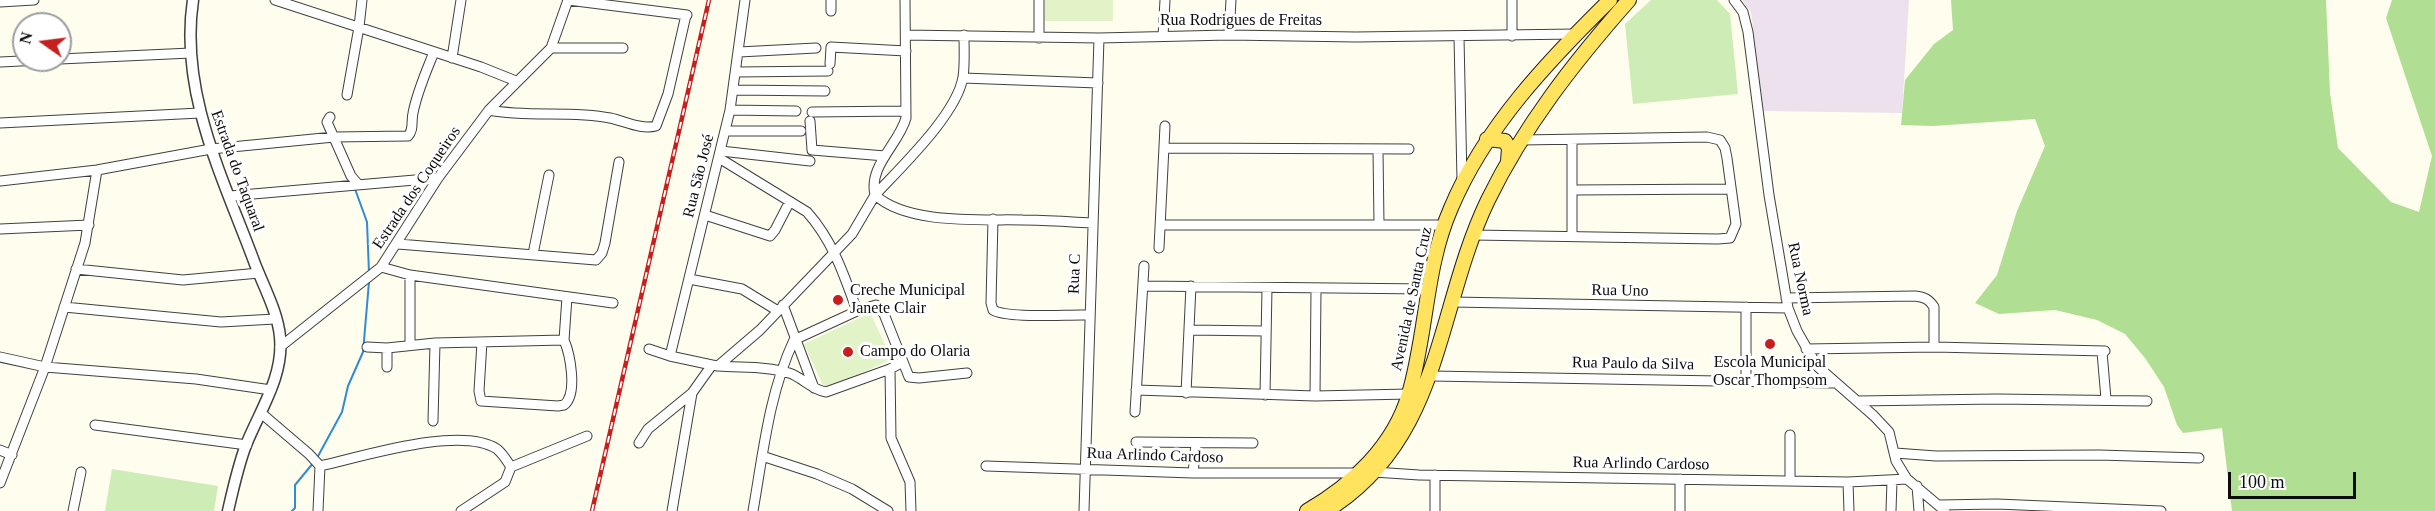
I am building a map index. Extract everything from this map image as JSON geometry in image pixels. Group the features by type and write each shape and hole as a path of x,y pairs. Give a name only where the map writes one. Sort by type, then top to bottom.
{"main road":[{"name":"Avenida de Santa Cruz","path":"1307,511 1360,473 1383,445 1409,394 1428,289 1444,225 1462,184 1487,139 1575,34 1610,0"},
{"name":"Avenida de Santa Cruz","path":"1326,511 1374,472 1402,434 1431,376 1473,235 1507,166 1521,140 1587,47 1629,0"},
{"path":"1487,139 1501,139 1508,144 1507,166"},
{"path":"1428,289 1436,299 1452,302"}],"street":[{"path":"0,2 34,0"},
{"name":"Estrada do Taquaral","path":"193,0 191,53 200,113 211,149 275,319 280,336 280,347"},
{"path":"275,0 516,81"},
{"path":"347,95 362,0"},
{"path":"452,58 461,0"},
{"path":"489,110 534,115 584,115 654,127 660,121 687,15 568,0"},
{"name":"Estrada dos Coqueiros","path":"280,347 381,267 398,244 438,178 489,110 551,48 568,0"},
{"name":"Rua São José","path":"670,356 730,110 737,72 745,0"},
{"path":"831,0 831,11"},
{"path":"875,195 875,178 885,156 902,131 906,111 905,0"},
{"path":"1039,0 1039,38"},
{"path":"1163,36 1165,0"},
{"path":"1229,35 1231,0"},
{"path":"1512,0 1512,36"},
{"name":"Rua Norma","path":"1734,0 1743,12 1748,32 1769,195 1787,303 1806,350 1817,366 1889,432 1896,461 1907,479"},
{"name":"Rua Rodrigues de Freitas","path":"906,35 1099,38 1229,35 1459,37 1575,34"},
{"path":"639,443 648,429 692,393 715,365 781,308 852,234 875,195 949,109 963,78 964,35"},
{"path":"1459,37 1462,184"},
{"name":"Rua C","path":"1084,511 1099,38"},
{"path":"737,72 829,67 831,47 906,51"},
{"path":"551,48 623,48"},
{"path":"739,52 816,48"},
{"path":"0,181 97,170 211,149 334,137 404,137 410,135 412,131 412,115 418,93 434,52"},
{"path":"72,58 191,53"},
{"path":"963,78 1098,83"},
{"path":"734,90 825,91"},
{"path":"730,110 796,111"},
{"path":"885,156 812,150 811,117 906,111"},
{"path":"0,123 200,113"},
{"path":"330,117 327,122 355,184"},
{"path":"1160,248 1165,126"},
{"path":"725,132 801,130"},
{"path":"1473,235 1727,239 1735,232 1736,224 1725,148 1722,141 1718,139 1707,137 1572,141 1521,140"},
{"path":"1572,141 1574,190 1572,236"},
{"path":"1164,148 1410,149"},
{"path":"1378,150 1379,224"},
{"path":"720,155 810,161"},
{"path":"720,155 789,203 807,212 835,252 857,311"},
{"path":"398,244 533,254 591,261 600,258 605,243 619,162"},
{"path":"0,483 45,367 76,269 89,225 97,170"},
{"path":"533,254 549,175"},
{"path":"230,196 438,178"},
{"path":"1574,190 1731,189"},
{"path":"875,195 892,206 922,215 1092,223"},
{"path":"705,215 770,236 789,203"},
{"path":"993,219 991,303 993,310 999,313 1089,315"},
{"path":"0,229 89,225"},
{"path":"1161,225 1444,225"},
{"path":"1135,412 1144,266"},
{"path":"381,267 410,275 613,303"},
{"path":"76,269 183,280 259,273"},
{"path":"410,275 410,345"},
{"path":"689,279 742,289 781,308 814,388"},
{"path":"1143,286 1428,289"},
{"path":"1186,393 1191,286"},
{"path":"1265,395 1268,288"},
{"path":"1315,396 1316,289"},
{"name":"Rua Uno","path":"1452,302 1746,307 1915,296 1928,299 1934,307 1934,347"},
{"path":"482,342 479,391 481,401 564,405 570,397 570,356 564,340 567,297"},
{"path":"753,511 772,404 794,340 874,305 881,309 907,374 913,378 967,373"},
{"path":"64,307 221,322 275,319"},
{"path":"1746,307 1746,381"},
{"path":"1189,330 1265,331"},
{"path":"367,347 564,340"},
{"path":"433,421 435,343"},
{"path":"228,511 247,445 271,390 280,347"},
{"path":"1806,350 1934,347 2103,352 2106,399"},
{"path":"387,348 387,367"},
{"path":"650,349 670,356 715,365 782,371 796,376 823,392 833,392 903,362"},
{"path":"0,357 45,367 195,380 271,390"},
{"path":"890,369 891,438 910,482 911,511"},
{"name":"Rua Paulo da Silva","path":"1431,376 1834,383"},
{"path":"1136,390 1315,396 1409,394"},
{"path":"672,511 692,393"},
{"path":"1857,401 2106,399 2147,401"},
{"path":"261,413 319,465 318,511"},
{"path":"95,426 247,445"},
{"path":"1790,435 1790,481"},
{"path":"461,511 505,482 512,467 587,436"},
{"path":"319,465 452,439 499,450 512,467"},
{"path":"1136,442 1253,443"},
{"path":"1193,474 1196,444"},
{"path":"0,450 12,455"},
{"path":"1895,453 1936,456 2099,454 2199,458"},
{"path":"762,456 817,474 852,489 888,511"},
{"name":"Rua Arlindo Cardoso","path":"986,466 1193,474 1360,473"},
{"path":"73,511 81,472"},
{"name":"Rua Arlindo Cardoso","path":"1374,472 1848,482 1907,479"},
{"path":"1435,475 1435,511"},
{"path":"1680,479 1680,511"},
{"path":"1907,479 1942,508 1996,504 2161,511"},
{"path":"1892,481 1892,511"},
{"path":"1848,482 1849,511"},
{"path":"1917,486 1919,511"}],"shaded area":[{"path":"1742,0 1909,0 1902,113 1763,111 1751,12"}],"green space":[{"path":"1045,0 1113,0 1113,21 1045,21"},
{"path":"1651,0 1717,0 1730,14 1738,94 1633,104 1625,24"},
{"path":"1951,0 2326,0 2330,93 2338,148 2391,202 2419,212 2432,156 2386,18 2392,0 2435,0 2435,511 2232,511 2222,428 2183,433 2177,425 2164,387 2145,358 2125,334 2097,320 2055,310 1999,314 1975,303 1997,275 2017,211 2045,146 2035,119 1933,126 1901,125 1905,80 1934,44 1953,30"},
{"name":"Campo do Olaria","path":"870,313 892,359 825,390 804,344"},
{"path":"112,469 218,486 214,511 105,511"}],"waterway":[{"path":"355,189 367,222 369,273"},
{"path":"317,458 342,412 348,386 363,352 369,282"},
{"path":"292,511 295,508 295,485 314,462"}],"railway":[{"path":"592,511 709,0"}],"place":[{"name":"Creche Municipal Janete Clair","path":"838,300"},
{"name":"Escola Municipal Oscar Thompsom","path":"1770,344"},
{"name":"Campo do Olaria","path":"848,352"}]}
